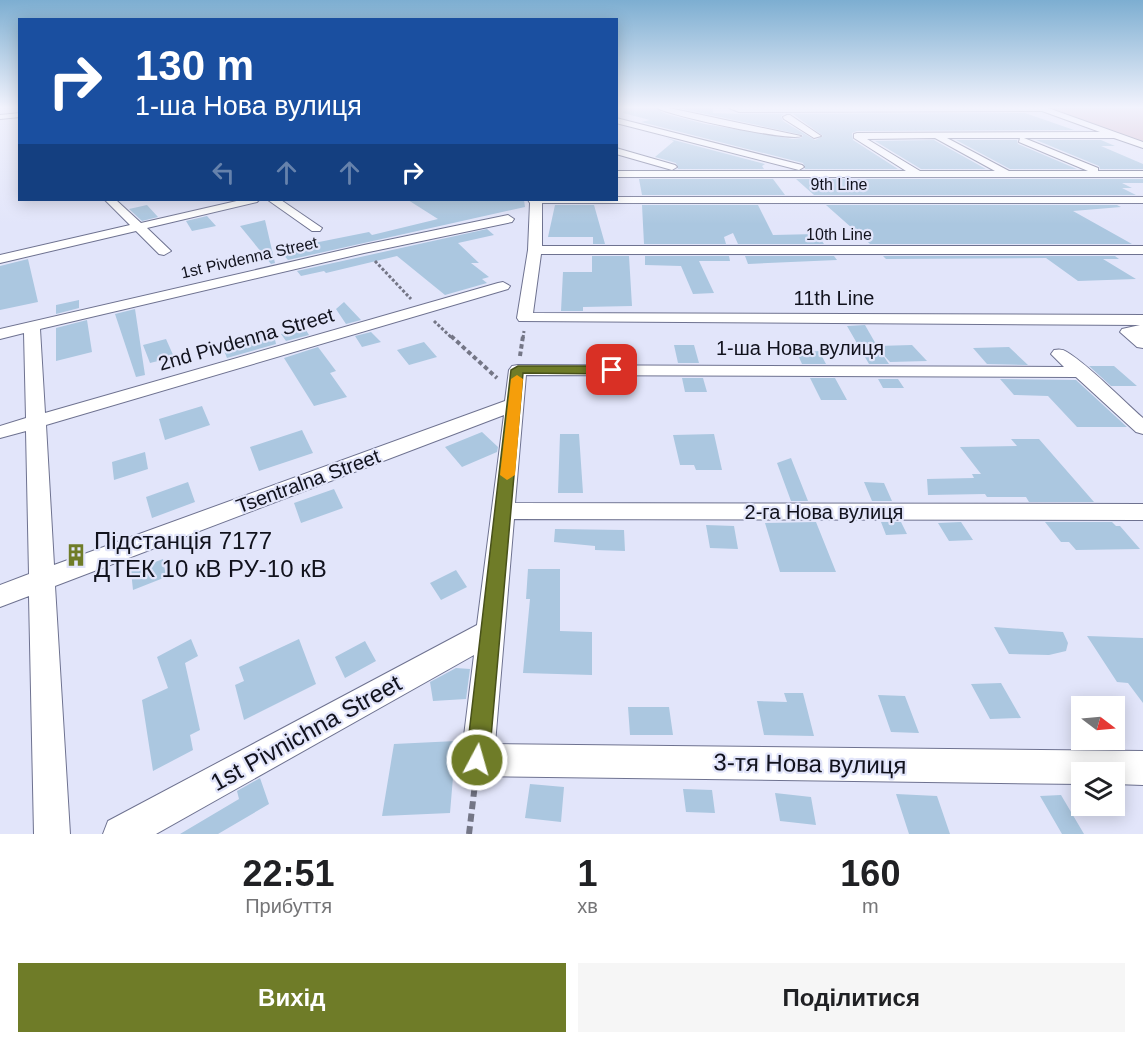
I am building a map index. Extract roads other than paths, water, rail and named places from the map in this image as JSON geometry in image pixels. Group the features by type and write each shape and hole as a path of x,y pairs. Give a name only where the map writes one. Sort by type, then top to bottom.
{"street":[{"path":"722,147 824,173"},
{"path":"874,147 919,174"},
{"path":"957,147 1008,173"},
{"path":"1038,147 1101,174"},
{"path":"618,152 694,174"},
{"path":"618,174 1143,174"},
{"name":"9th Line","path":"618,200 1143,200"},
{"path":"111,201 164,251"},
{"path":"0,259 250,201"},
{"path":"276,201 316,228"},
{"path":"535,201 535,250"},
{"name":"1st Pivdenna Street","path":"0,334 364,249 508,219"},
{"name":"10th Line","path":"535,250 1143,250"},
{"name":"11th Line","path":"535,250 525,318 1143,320"},
{"name":"2nd Pivdenna Street","path":"0,432 503,286"},
{"path":"32,326 52,834"},
{"path":"1143,329 1128,332 1143,343"},
{"path":"1060,354 1143,428"},
{"name":"1-ша Нова вулиця","path":"515,400 518,370 1082,372"},
{"path":"491,631 515,400"},
{"name":"Tsentralna Street","path":"0,596 515,400"},
{"name":"2-га Нова вулиця","path":"504,511 1143,512"},
{"name":"3-тя Нова вулиця","path":"491,631 477,760 1143,768"},
{"name":"1st Pivnichna Street","path":"120,834 491,631"}],"place":[{"name":"Підстанція 7177 ДТЕК 10 кВ РУ-10 кВ","path":"76,555"}]}
